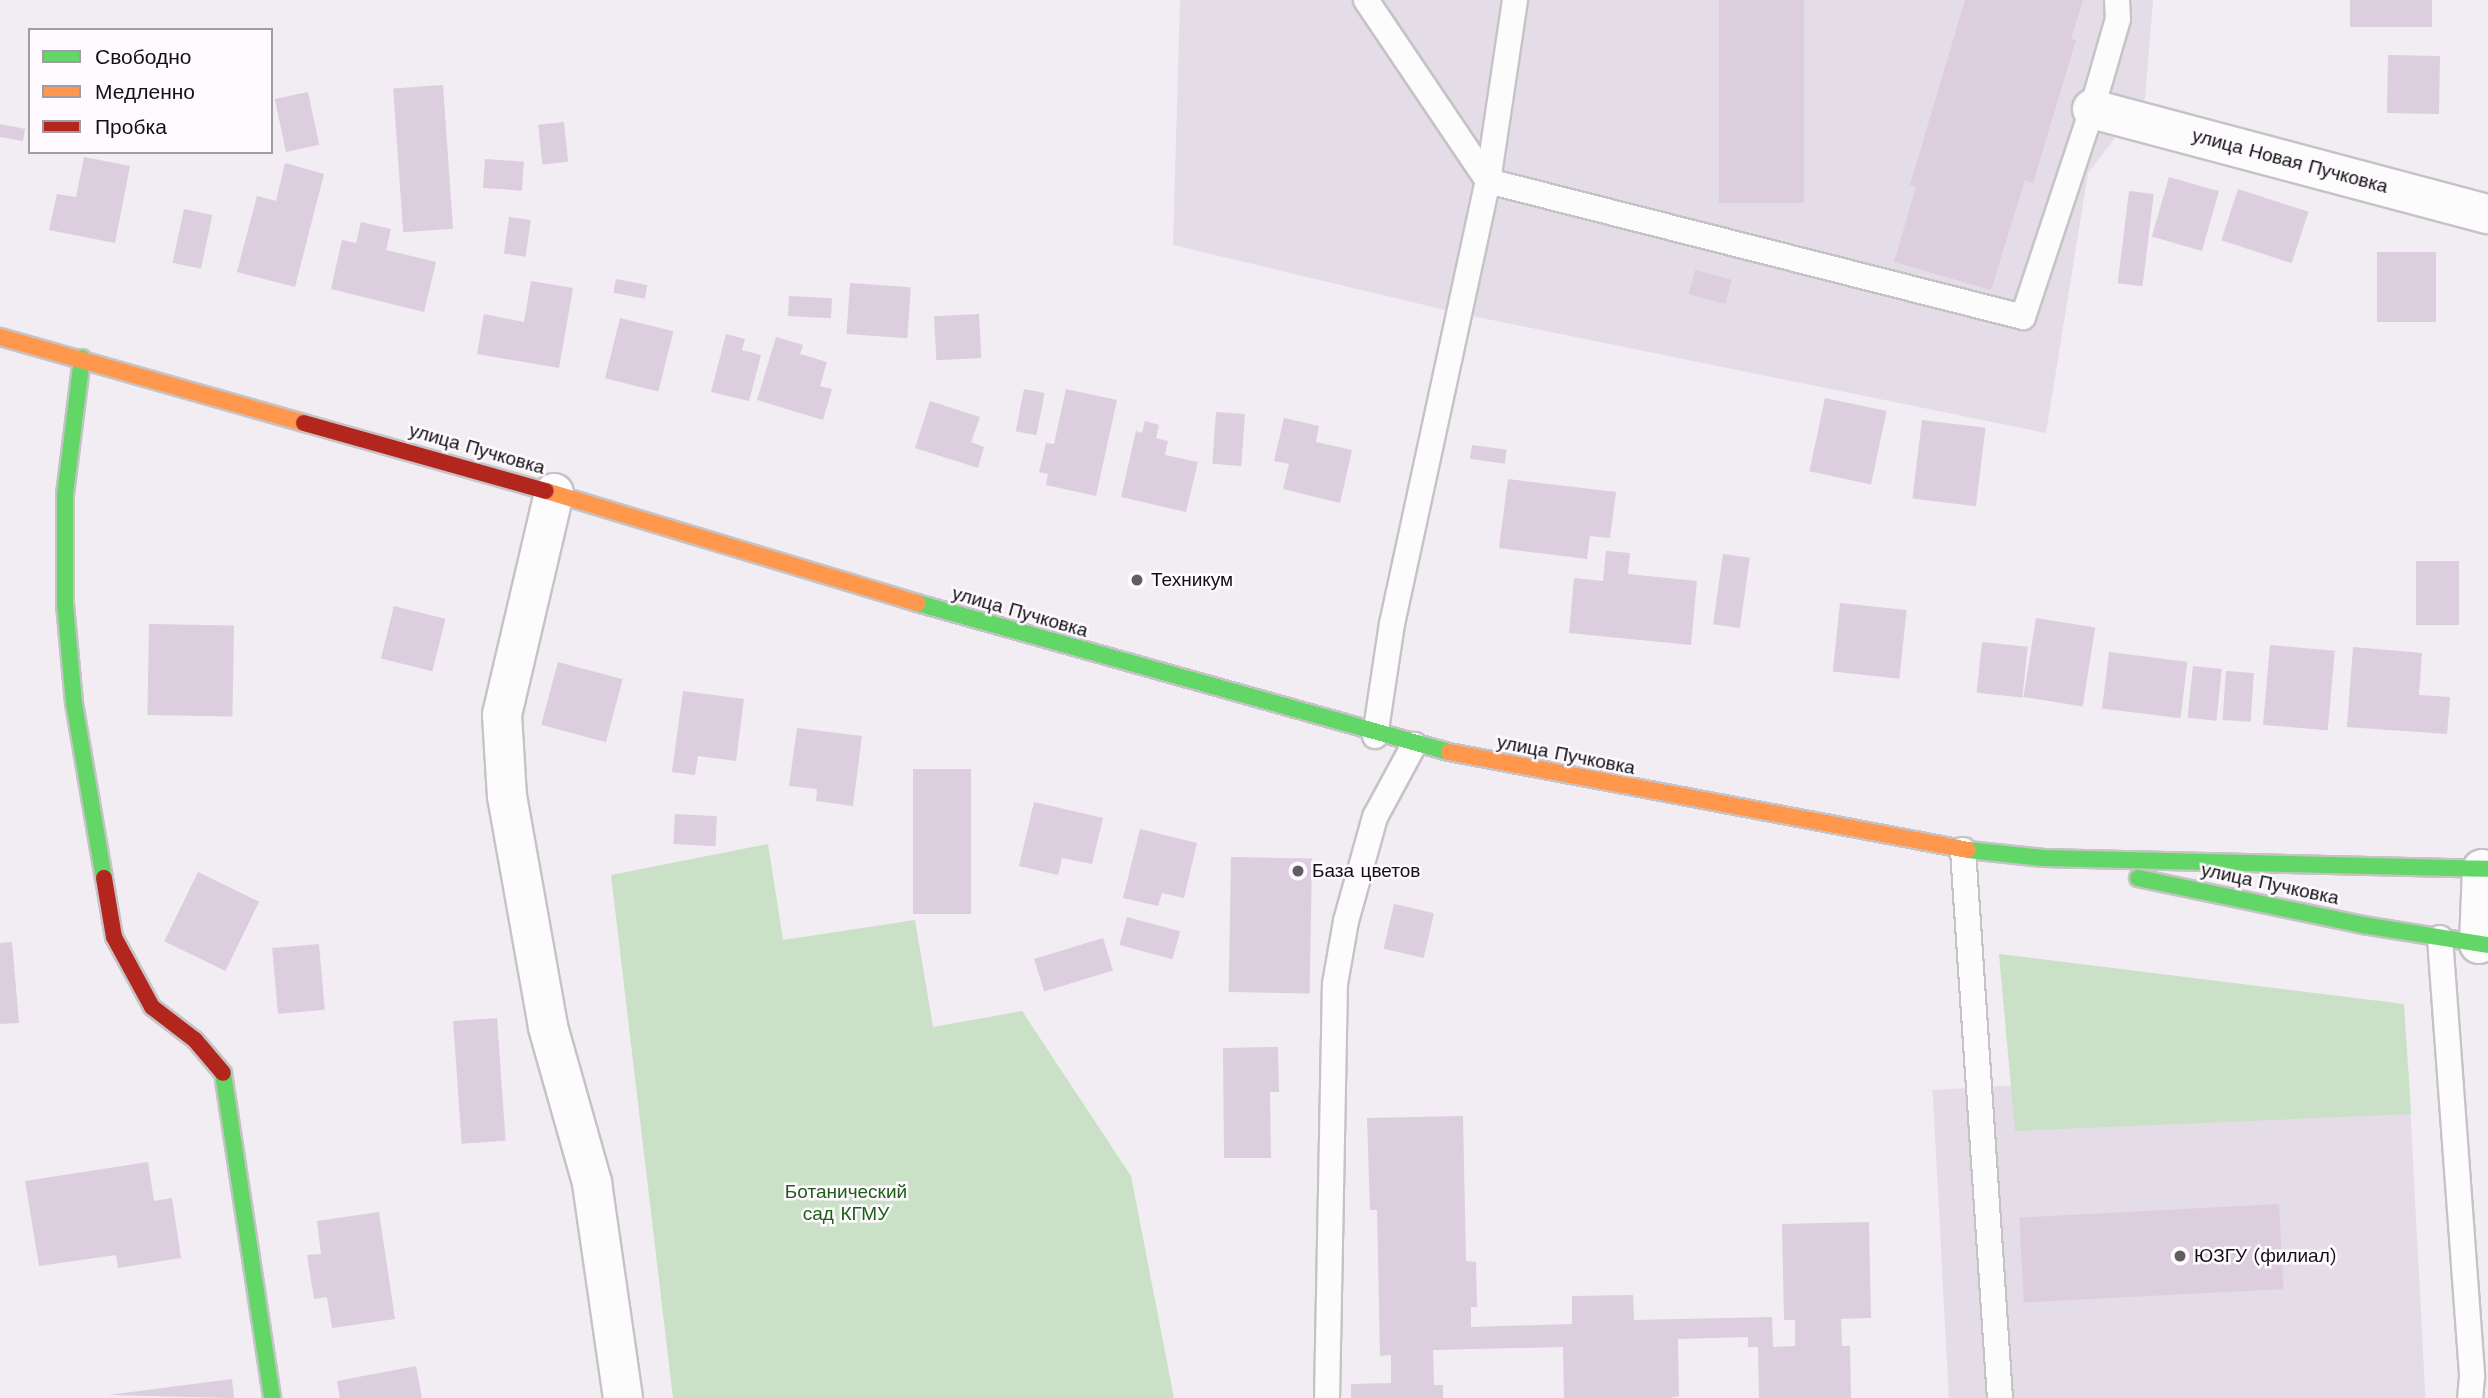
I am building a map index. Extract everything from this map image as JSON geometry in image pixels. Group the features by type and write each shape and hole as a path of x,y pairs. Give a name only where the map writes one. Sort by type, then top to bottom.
{"main road":[{"name":"улица Пучковка","path":"0,337 554,493 1413,746 1963,850 2044,858 2485,869"},
{"path":"82,358 65,494 65,604 74,703 114,937 152,1007 195,1040 222,1069 272,1398"},
{"name":"улица Пучковка","path":"2044,858 2484,945"}],"street":[{"name":"улица Новая Пучковка","path":"2092,109 2488,214"},
{"path":"554,493 502,715 507,796 548,1027 592,1183 622,1398"},
{"path":"2484,945 2485,869"}],"lane":[{"path":"1366,0 1488,181 2023,317 2092,109 2118,19 2117,0"},
{"path":"1375,736 1392,624 1488,181 1515,0"},
{"path":"1326,1398 1335,984 1346,921 1375,817 1413,746"},
{"path":"1963,850 2000,1398"},
{"path":"2440,938 2470,1398"}],"shaded area":[{"path":"1180,0 2153,0 2145,99 2088,173 2046,433 1458,313 1173,245"},
{"name":"ЮЗГУ (филиал)","path":"2408,1065 2425,1398 1949,1398 1933,1090"}],"green space":[{"name":"Ботанический сад КГМУ","path":"768,844 783,940 915,920 933,1027 1022,1011 1131,1176 1174,1398 673,1398 611,875"},
{"path":"1999,954 2404,1004 2411,1114 2015,1131"}],"building":[{"path":"1719,0 1804,0 1804,203 1719,203"},
{"path":"1965,0 2083,0 2071,39 2076,40 2033,183 2025,180 1991,290 1894,262 1916,187 1910,185"},
{"path":"2350,0 2432,0 2432,27 2350,27"},
{"path":"2388,55 2440,56 2439,114 2387,113"},
{"path":"443,85 453,229 403,232 393,88"},
{"path":"308,92 319,145 286,152 275,99"},
{"path":"564,122 568,162 542,164 538,125"},
{"path":"0,124 25,129 23,141 0,137"},
{"path":"84,157 130,166 115,243 49,230 57,194 76,197"},
{"path":"485,159 524,162 522,191 483,188"},
{"path":"285,163 324,174 295,287 237,272 257,196 276,201"},
{"path":"2169,177 2219,191 2202,251 2152,237"},
{"path":"2238,189 2308,212 2292,263 2221,240"},
{"path":"2129,191 2154,194 2142,286 2118,283"},
{"path":"184,209 212,215 201,269 173,263"},
{"path":"509,217 531,220 526,257 504,254"},
{"path":"361,222 391,229 386,250 436,262 424,312 331,289 342,240 356,243"},
{"path":"2377,252 2436,252 2436,322 2377,322"},
{"path":"1695,270 1732,280 1725,304 1689,294"},
{"path":"616,279 647,285 645,299 613,293"},
{"path":"531,281 573,288 559,368 477,354 484,314 524,322"},
{"path":"850,283 911,287 907,338 846,334"},
{"path":"789,296 832,298 831,318 788,316"},
{"path":"979,314 981,358 936,360 934,316"},
{"path":"620,318 673,331 658,391 605,378"},
{"path":"726,334 745,339 742,350 761,355 749,401 711,392"},
{"path":"776,337 803,345 800,354 827,362 820,386 832,389 823,420 757,400"},
{"path":"1024,389 1045,393 1036,435 1016,431"},
{"path":"1066,389 1117,400 1096,496 1046,485 1048,474 1039,472 1046,443 1054,444"},
{"path":"1825,398 1887,411 1871,484 1809,471"},
{"path":"930,401 980,417 971,442 984,447 978,468 915,448"},
{"path":"1216,412 1245,414 1241,466 1212,464"},
{"path":"1284,418 1319,426 1316,442 1352,450 1340,503 1283,489 1289,464 1274,461"},
{"path":"1922,420 1986,428 1976,506 1912,498"},
{"path":"1145,421 1159,425 1156,438 1168,441 1165,455 1198,462 1186,512 1121,497 1136,431 1142,433"},
{"path":"1472,445 1507,450 1505,464 1470,459"},
{"path":"1508,479 1616,492 1610,538 1590,536 1587,559 1499,548"},
{"path":"1606,551 1630,553 1628,574 1697,581 1691,645 1569,633 1574,578 1603,581"},
{"path":"1723,554 1750,558 1740,628 1713,624"},
{"path":"2416,561 2459,561 2459,625 2416,625"},
{"path":"1840,603 1907,610 1899,679 1833,672"},
{"path":"394,606 445,619 432,671 381,658"},
{"path":"2036,618 2095,627 2083,706 2023,697"},
{"path":"149,624 234,625 232,716 147,715"},
{"path":"1982,642 2028,647 2022,698 1977,693"},
{"path":"2270,645 2335,651 2328,730 2263,725"},
{"path":"2353,647 2422,653 2419,695 2450,697 2447,734 2347,727"},
{"path":"2109,652 2187,662 2180,718 2102,709"},
{"path":"558,662 623,679 606,742 541,725"},
{"path":"2193,666 2222,669 2216,721 2188,718"},
{"path":"2226,671 2254,673 2251,722 2223,720"},
{"path":"683,691 744,699 736,761 698,756 695,775 672,772"},
{"path":"797,728 862,736 853,806 816,801 817,789 789,786"},
{"path":"913,769 971,769 971,914 913,914"},
{"path":"1034,802 1103,818 1092,864 1062,858 1058,875 1019,866"},
{"path":"675,814 717,816 715,846 673,844"},
{"path":"1140,829 1197,843 1184,898 1162,893 1158,906 1123,898"},
{"path":"1231,857 1312,858 1310,993 1229,992"},
{"path":"198,872 259,902 225,971 164,941"},
{"path":"1394,904 1434,913 1424,958 1384,949"},
{"path":"1127,917 1180,931 1173,959 1119,945"},
{"path":"1103,938 1113,971 1044,992 1034,959"},
{"path":"12,942 19,1023 0,1024 0,943"},
{"path":"319,944 325,1010 278,1014 272,948"},
{"path":"497,1018 506,1141 462,1144 453,1021"},
{"path":"1278,1047 1279,1092 1270,1092 1271,1158 1224,1158 1223,1048"},
{"path":"1463,1116 1466,1261 1476,1262 1477,1307 1471,1307 1471,1327 1572,1324 1572,1296 1633,1295 1634,1320 1772,1317 1773,1347 1795,1346 1795,1320 1784,1320 1782,1224 1869,1222 1871,1318 1841,1319 1842,1346 1850,1346 1851,1398 1759,1398 1758,1347 1748,1347 1748,1337 1678,1339 1679,1396 1669,1398 1564,1398 1563,1347 1433,1350 1434,1385 1443,1385 1443,1398 1351,1398 1351,1384 1391,1383 1391,1355 1380,1356 1377,1210 1370,1210 1367,1118"},
{"path":"148,1162 154,1201 172,1198 181,1258 118,1268 116,1255 39,1266 25,1181"},
{"path":"2279,1204 2283,1289 2024,1302 2019,1218"},
{"path":"379,1212 395,1319 332,1328 327,1297 314,1299 307,1255 321,1254 317,1221"},
{"path":"416,1366 422,1398 340,1398 337,1381"},
{"path":"232,1379 234,1398 108,1395"}],"traffic: fast":[{"path":"82,358 65,494 65,604 74,703 104,878"},
{"path":"917,603 1449,752"},
{"path":"1968,850 2044,858 2488,869"},
{"path":"2138,878 2363,925 2488,945"},
{"path":"223,1073 272,1398"}],"traffic: slow":[{"path":"0,337 304,423"},
{"path":"546,491 917,603"},
{"path":"1449,752 1968,850"}],"traffic: jam":[{"path":"304,423 546,491"},
{"path":"104,878 114,937 152,1007 195,1040 223,1073"}],"place":[{"name":"Техникум","path":"1137,580"},
{"name":"База цветов","path":"1298,871"},
{"name":"ЮЗГУ (филиал)","path":"2180,1256"}]}
